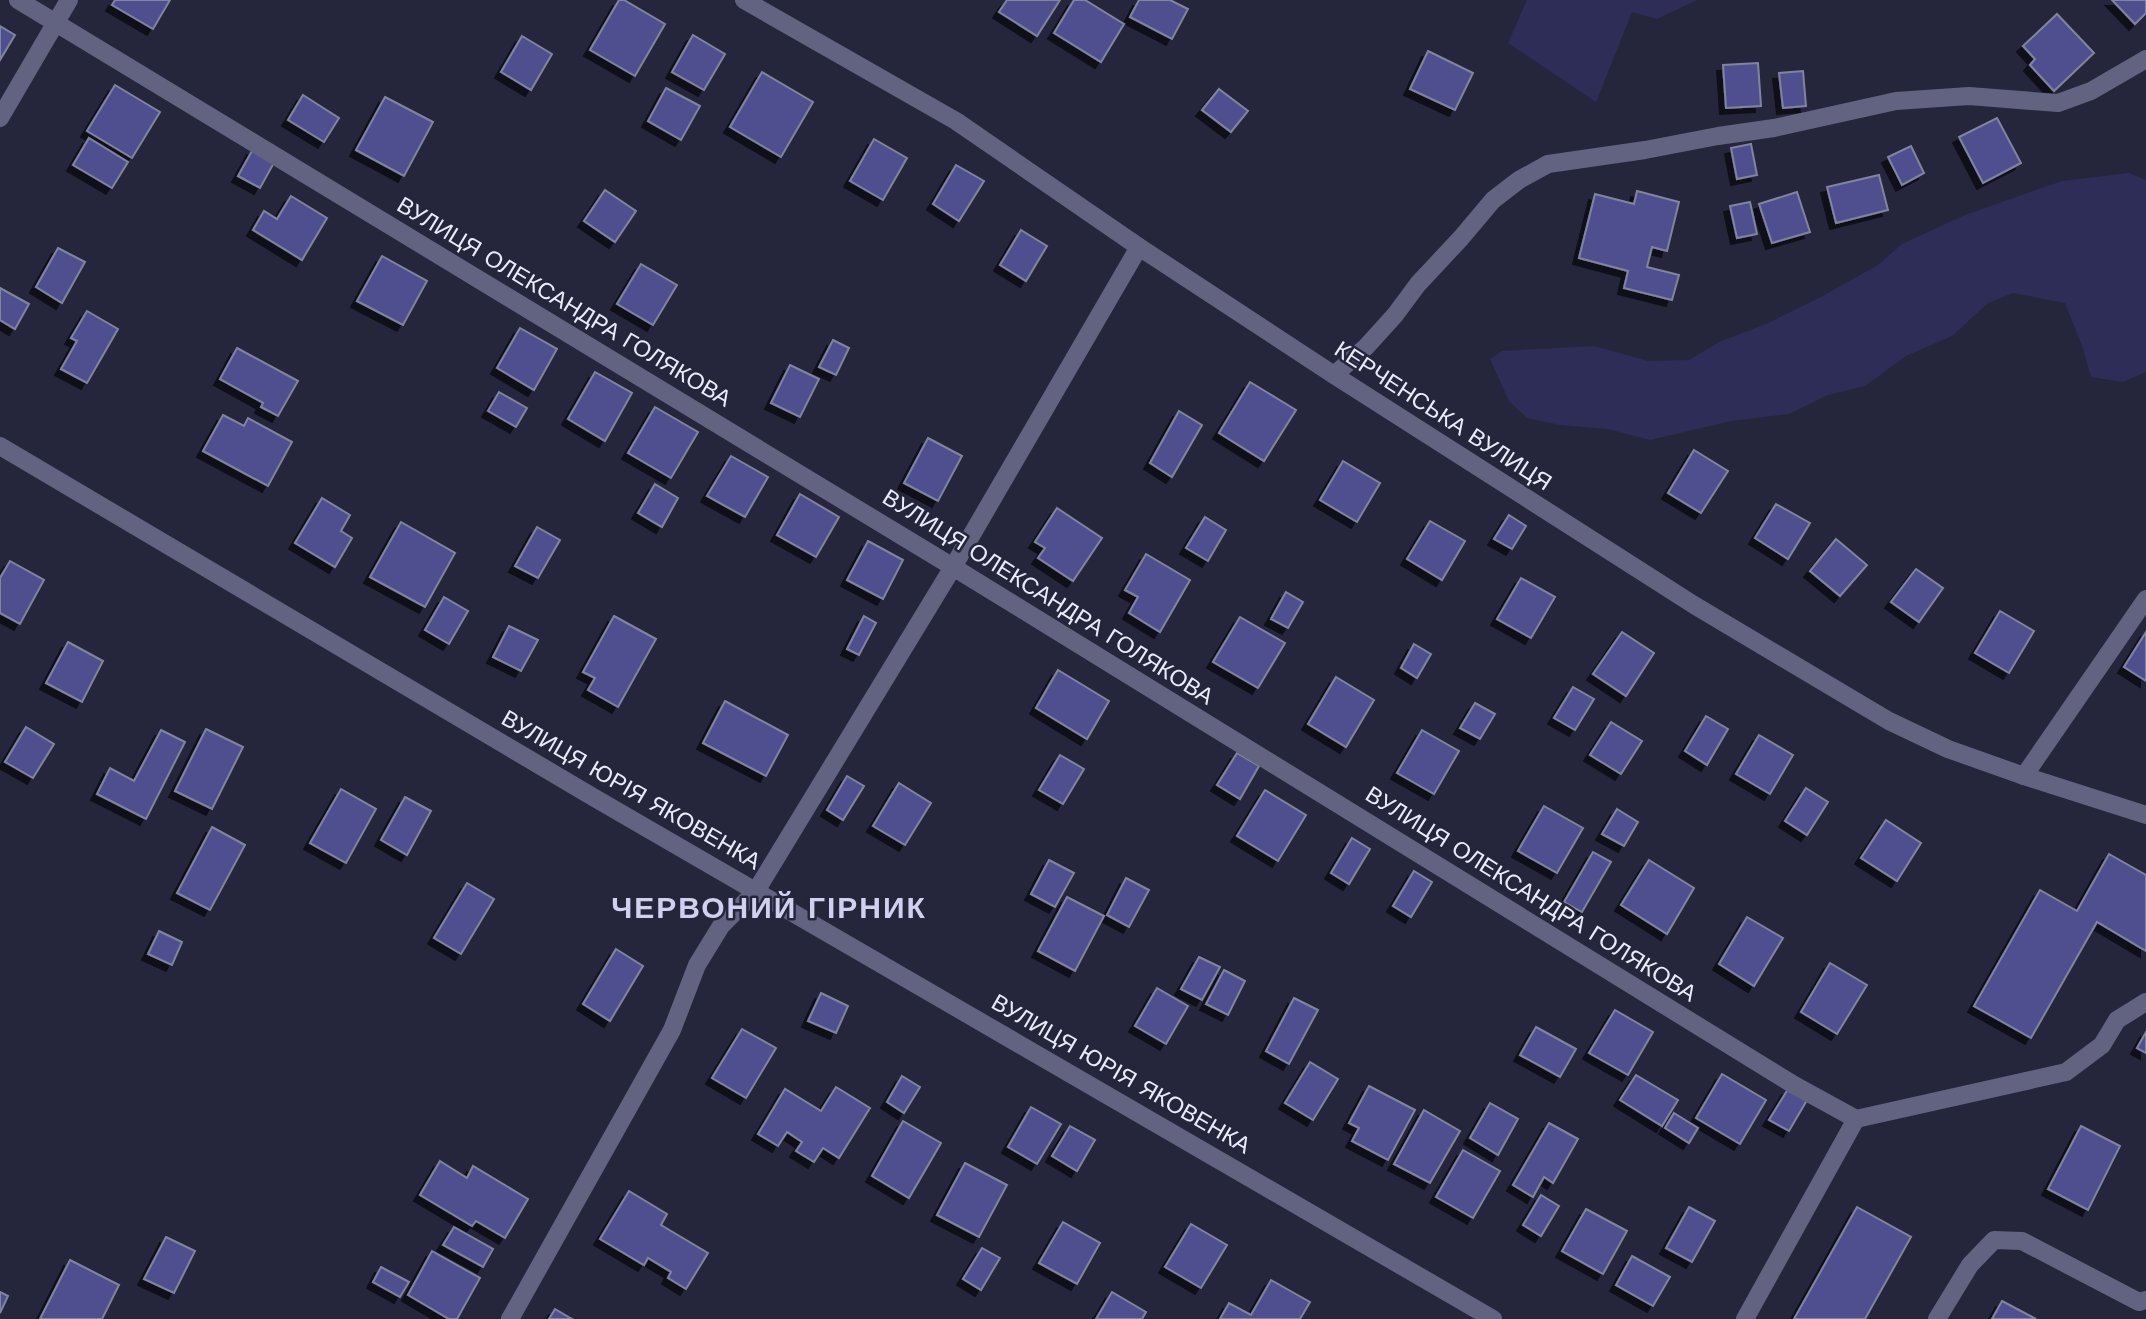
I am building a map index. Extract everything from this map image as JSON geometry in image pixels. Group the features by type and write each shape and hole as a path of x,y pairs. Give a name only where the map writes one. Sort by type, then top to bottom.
{"street":[{"name":"ВУЛИЦЯ ОЛЕКСАНДРА ГОЛЯКОВА","path":"18,0 953,567 1782,1077 1856,1119"},
{"path":"0,118 69,0"},
{"name":"КЕРЧЕНСЬКА ВУЛИЦЯ","path":"744,0 956,121 1139,247 1334,375 1694,605 1889,721 1948,749 2146,815"},
{"path":"1334,375 1366,347 1493,200 1519,180 1548,164 1774,128 1896,101 1969,96 2059,103 2091,91 2146,59"},
{"path":"510,1319 672,1030 697,965 721,926 756,891 953,567 1139,247"},
{"name":"ВУЛИЦЯ ЮРІЯ ЯКОВЕНКА","path":"0,446 593,797 1493,1319"},
{"path":"2024,776 2146,598"},
{"path":"1745,1319 1856,1119 2066,1072 2102,1045 2117,1020 2146,1002"},
{"path":"1937,1319 1970,1265 1994,1240 2022,1241 2139,1302 2146,1300"}],"shaded area":[{"path":"1527,0 1697,0 1657,19 1632,12 1596,102 1508,43"},
{"path":"2129,173 2146,180 2146,372 2123,382 2091,377 2065,303 2013,293 1988,303 1952,336 1906,356 1865,386 1828,395 1789,414 1731,421 1650,440 1608,429 1560,425 1527,418 1509,401 1490,359 1502,351 1594,346 1648,361 1689,360 1719,342 1766,324 1821,297 1878,265 1902,244 1965,215 2062,181"}],"building":[{"path":"115,0 170,0 153,29 112,5"},
{"path":"619,0 624,0 665,24 635,76 590,50"},
{"path":"1007,0 1060,0 1037,36 999,12"},
{"path":"1074,0 1085,0 1124,24 1101,62 1054,33"},
{"path":"1139,0 1170,0 1188,9 1172,39 1130,17"},
{"path":"2112,0 2146,0 2146,13 2135,24"},
{"path":"2057,14 2094,53 2054,91 2030,65 2035,59 2023,46"},
{"path":"0,26 15,35 0,60"},
{"path":"693,35 725,54 704,90 672,72"},
{"path":"522,36 552,54 531,90 501,72"},
{"path":"1428,51 1473,73 1455,110 1410,89"},
{"path":"1758,63 1761,106 1726,108 1723,65"},
{"path":"1803,71 1806,106 1783,108 1779,73"},
{"path":"762,72 813,102 781,157 730,127"},
{"path":"115,85 160,112 132,158 87,131"},
{"path":"666,88 700,106 681,140 648,121"},
{"path":"1219,89 1248,111 1231,132 1202,110"},
{"path":"303,95 339,118 324,142 288,120"},
{"path":"385,97 433,122 404,176 356,150"},
{"path":"1997,118 2021,163 1983,183 1959,137"},
{"path":"89,138 128,162 112,188 73,165"},
{"path":"874,139 907,158 883,200 850,181"},
{"path":"1751,144 1757,175 1737,179 1731,148"},
{"path":"1911,146 1924,173 1902,185 1888,157"},
{"path":"253,149 275,161 260,188 238,176"},
{"path":"956,165 984,181 959,221 933,204"},
{"path":"1879,175 1888,210 1836,223 1827,187"},
{"path":"605,190 636,211 615,242 584,221"},
{"path":"1637,191 1679,202 1667,251 1652,247 1647,267 1679,275 1672,300 1624,288 1628,271 1579,258 1595,194 1634,204"},
{"path":"1797,192 1810,232 1772,243 1759,204"},
{"path":"291,196 327,218 302,260 253,230 264,211 277,219"},
{"path":"1750,202 1757,234 1737,238 1730,206"},
{"path":"1021,230 1047,246 1026,281 1000,265"},
{"path":"58,248 85,262 62,303 36,287"},
{"path":"382,256 427,281 403,325 357,301"},
{"path":"641,264 677,285 653,325 617,304"},
{"path":"0,288 29,304 15,329 0,320"},
{"path":"87,311 118,329 87,383 61,369 77,341 71,338"},
{"path":"520,328 557,349 534,390 497,368"},
{"path":"833,340 849,348 836,375 819,367"},
{"path":"237,348 298,381 278,416 261,407 263,403 220,379"},
{"path":"790,365 819,379 800,417 771,403"},
{"path":"595,372 632,393 605,441 568,419"},
{"path":"1250,382 1296,410 1264,461 1219,433"},
{"path":"499,392 527,408 516,427 488,411"},
{"path":"655,407 698,432 671,478 628,453"},
{"path":"1179,411 1202,425 1172,477 1150,463"},
{"path":"223,415 244,426 248,418 292,442 268,486 203,451"},
{"path":"928,438 962,456 938,501 904,483"},
{"path":"1694,450 1728,471 1701,513 1668,493"},
{"path":"731,456 768,477 745,517 707,496"},
{"path":"1343,461 1380,483 1357,522 1320,500"},
{"path":"655,484 678,498 662,527 638,513"},
{"path":"800,494 839,517 816,557 777,535"},
{"path":"322,498 350,515 341,531 352,538 335,567 295,543"},
{"path":"1776,504 1810,523 1788,559 1755,538"},
{"path":"1057,508 1102,538 1073,581 1038,558 1045,548 1035,542"},
{"path":"1509,515 1526,526 1512,549 1494,539"},
{"path":"1205,517 1226,530 1208,561 1186,548"},
{"path":"1430,521 1465,541 1442,580 1407,559"},
{"path":"401,522 455,553 425,607 370,577"},
{"path":"537,527 560,540 538,578 515,566"},
{"path":"1836,539 1867,565 1840,596 1810,571"},
{"path":"868,541 903,560 883,599 847,580"},
{"path":"1146,554 1190,580 1160,632 1129,613 1138,597 1125,590"},
{"path":"10,561 44,580 20,624 0,613 0,578"},
{"path":"1916,569 1943,588 1919,622 1891,602"},
{"path":"1521,578 1555,597 1531,638 1497,619"},
{"path":"1286,592 1303,602 1288,628 1271,619"},
{"path":"444,597 468,611 449,644 425,630"},
{"path":"2000,611 2034,631 2009,673 1975,653"},
{"path":"614,616 656,639 618,707 588,690 595,678 583,672"},
{"path":"864,616 876,623 859,655 847,649"},
{"path":"1240,617 1285,643 1258,688 1213,662"},
{"path":"509,626 538,640 521,671 493,657"},
{"path":"1622,632 1654,653 1626,696 1593,674"},
{"path":"2146,632 2146,681 2124,667"},
{"path":"68,642 103,661 82,702 46,683"},
{"path":"1414,644 1431,654 1417,678 1401,668"},
{"path":"1058,670 1109,701 1087,739 1036,708"},
{"path":"1336,677 1374,700 1346,747 1308,724"},
{"path":"1573,687 1594,699 1575,730 1554,718"},
{"path":"725,701 788,735 766,776 703,743"},
{"path":"1475,703 1495,714 1480,739 1460,728"},
{"path":"1706,716 1728,729 1707,765 1685,751"},
{"path":"1611,722 1642,741 1621,774 1590,755"},
{"path":"26,727 54,744 33,778 5,762"},
{"path":"206,729 243,747 212,809 175,791"},
{"path":"161,730 185,742 146,819 97,794 110,768 134,781"},
{"path":"1422,730 1459,751 1434,794 1397,773"},
{"path":"1759,735 1793,755 1770,794 1736,774"},
{"path":"1237,753 1259,766 1240,799 1217,785"},
{"path":"1060,755 1084,769 1063,804 1039,790"},
{"path":"847,776 864,786 843,820 827,810"},
{"path":"899,783 931,803 905,845 873,826"},
{"path":"1806,788 1828,802 1807,835 1785,821"},
{"path":"341,789 376,809 346,863 310,843"},
{"path":"1265,790 1306,815 1278,861 1237,836"},
{"path":"405,797 431,811 407,855 381,840"},
{"path":"1544,806 1583,828 1557,873 1518,851"},
{"path":"1617,809 1638,822 1624,846 1602,834"},
{"path":"1886,820 1921,843 1897,881 1861,858"},
{"path":"212,827 245,845 210,910 177,893"},
{"path":"1352,838 1370,849 1349,884 1331,873"},
{"path":"1593,852 1611,862 1582,912 1564,902"},
{"path":"2109,854 2146,875 2146,951 2097,922 2031,1038 1974,1006 2040,890 2077,911"},
{"path":"1049,860 1074,873 1055,907 1031,894"},
{"path":"1649,860 1694,888 1667,934 1621,905"},
{"path":"1414,871 1432,882 1411,917 1393,906"},
{"path":"1126,878 1149,890 1129,927 1107,915"},
{"path":"467,883 494,899 461,954 434,938"},
{"path":"1067,897 1104,916 1075,971 1038,951"},
{"path":"1747,917 1783,938 1754,986 1719,964"},
{"path":"159,931 182,942 172,965 148,954"},
{"path":"616,949 643,966 610,1021 583,1004"},
{"path":"1199,957 1220,967 1202,1000 1181,989"},
{"path":"1830,963 1867,985 1837,1034 1801,1012"},
{"path":"1224,970 1245,981 1228,1015 1206,1004"},
{"path":"1157,988 1188,1006 1166,1044 1135,1026"},
{"path":"821,993 848,1006 836,1033 808,1021"},
{"path":"1294,998 1318,1010 1289,1064 1266,1051"},
{"path":"1615,1010 1653,1032 1628,1075 1589,1053"},
{"path":"1536,1027 1576,1049 1560,1077 1520,1055"},
{"path":"742,1029 776,1048 746,1098 712,1078"},
{"path":"2146,1032 2146,1053 2137,1048"},
{"path":"1310,1062 1338,1079 1313,1120 1285,1103"},
{"path":"1722,1074 1766,1100 1740,1144 1696,1118"},
{"path":"1636,1075 1678,1100 1662,1126 1620,1100"},
{"path":"902,1076 920,1087 904,1113 887,1102"},
{"path":"1369,1086 1415,1110 1388,1160 1352,1141 1359,1128 1349,1123"},
{"path":"836,1087 870,1108 839,1158 823,1148 814,1162 796,1151 802,1142 787,1132 778,1146 758,1134 785,1089 821,1111"},
{"path":"1788,1089 1807,1100 1789,1131 1769,1120"},
{"path":"1490,1103 1518,1119 1498,1155 1470,1138"},
{"path":"1031,1107 1061,1124 1037,1164 1008,1147"},
{"path":"1424,1110 1460,1131 1430,1183 1394,1164"},
{"path":"1674,1113 1698,1128 1689,1143 1665,1128"},
{"path":"903,1121 941,1143 909,1198 872,1176"},
{"path":"1549,1123 1578,1139 1553,1183 1544,1177 1533,1197 1513,1185"},
{"path":"1070,1126 1095,1140 1077,1171 1052,1156"},
{"path":"2081,1126 2120,1146 2088,1210 2048,1189"},
{"path":"1463,1150 1500,1171 1473,1218 1436,1197"},
{"path":"440,1161 467,1178 473,1166 528,1199 505,1238 476,1221 472,1226 420,1195"},
{"path":"965,1163 1007,1185 979,1237 937,1215"},
{"path":"629,1191 667,1214 661,1225 708,1253 686,1289 668,1278 671,1272 648,1258 644,1265 600,1239"},
{"path":"1541,1195 1559,1206 1541,1236 1523,1225"},
{"path":"1689,1207 1715,1221 1692,1262 1666,1248"},
{"path":"1857,1207 1911,1237 1865,1319 1794,1319"},
{"path":"1586,1209 1627,1231 1603,1274 1562,1251"},
{"path":"1063,1222 1100,1243 1077,1284 1039,1263"},
{"path":"1191,1224 1227,1245 1201,1288 1165,1267"},
{"path":"454,1227 493,1249 483,1267 443,1245"},
{"path":"166,1237 195,1251 174,1293 144,1279"},
{"path":"982,1248 1000,1258 981,1290 963,1279"},
{"path":"432,1251 480,1278 457,1319 449,1319 408,1295"},
{"path":"1632,1256 1670,1277 1653,1306 1616,1285"},
{"path":"70,1260 119,1285 102,1319 40,1319"},
{"path":"381,1267 409,1282 400,1297 373,1282"},
{"path":"1271,1280 1310,1302 1300,1319 1220,1319 1229,1303 1251,1315"},
{"path":"0,1292 8,1296 0,1313"},
{"path":"1112,1292 1146,1312 1142,1319 1096,1319"},
{"path":"2002,1301 2036,1319 1992,1319"},
{"path":"555,1309 572,1319 549,1319"}],"district":[{"name":"ЧЕРВОНИЙ ГІРНИК","path":"769,907"}]}
